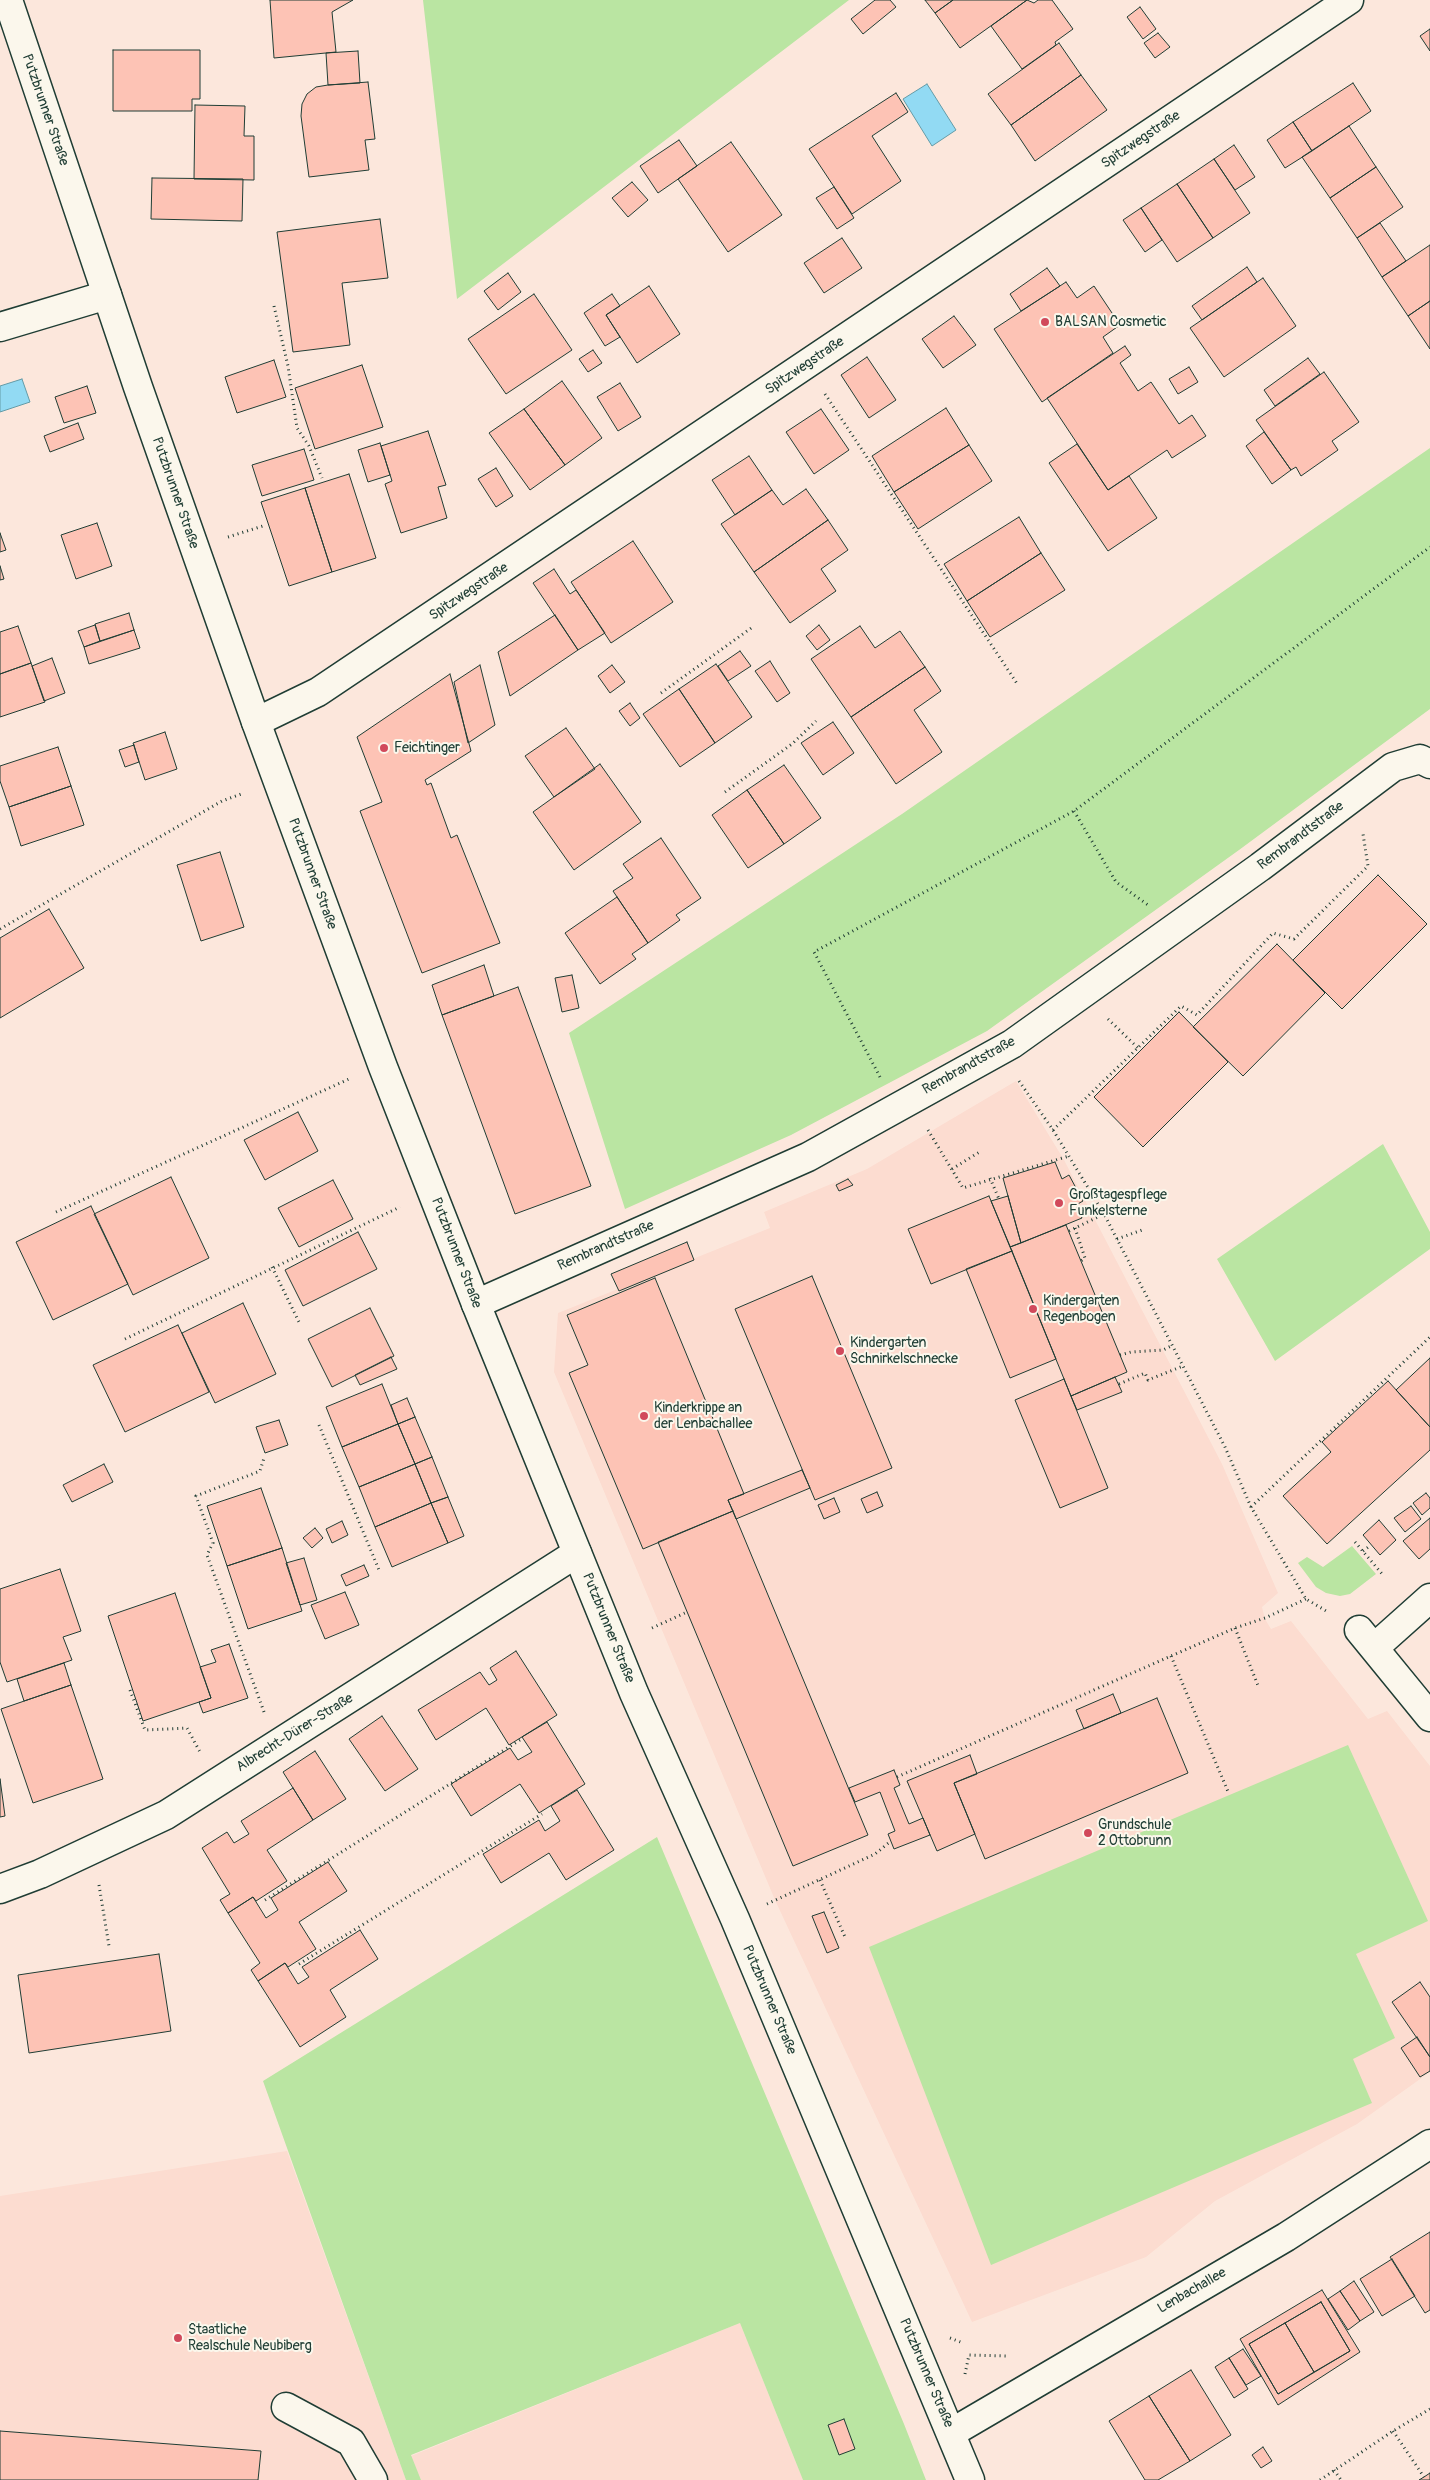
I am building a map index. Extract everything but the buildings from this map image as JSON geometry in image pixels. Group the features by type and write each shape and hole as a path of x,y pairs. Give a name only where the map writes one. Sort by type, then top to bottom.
{"street":[{"name":"Putzbrunner Straße","path":"8,0 107,295 256,722 383,1067 476,1304 634,1693 735,1919 970,2480"},
{"name":"Spitzwegstraße","path":"256,722 318,692 1349,0"},
{"path":"0,327 107,295"},
{"name":"Rembrandtstraße","path":"476,1304 808,1157 1012,1044 1178,926 1393,767 1425,762"},
{"name":"Albrecht-Dürer-Straße","path":"0,1890 40,1874 166,1815 578,1553"},
{"path":"1430,1598 1367,1639 1430,1717"},
{"name":"Lenbachallee","path":"951,2433 1286,2237 1430,2144"},
{"path":"286,2408 351,2442 373,2480"}],"path":[{"path":"274,306 288,366 297,428 309,446 322,478"},
{"path":"806,366 1018,685"},
{"path":"896,1108 814,952 1074,811 1430,547"},
{"path":"661,693 754,626"},
{"path":"725,792 792,744 816,721"},
{"path":"0,929 222,801 277,780"},
{"path":"1053,1130 1181,1006 1197,1015 1273,933 1294,939 1368,866 1362,826 1342,805"},
{"path":"1074,811 1116,882 1178,926"},
{"path":"897,1777 1235,1628 1265,1618 1306,1599 1251,1507 1225,1447 1104,1214 1053,1130 1014,1073 1024,1064 1012,1044"},
{"path":"56,1212 332,1085 383,1067"},
{"path":"927,1127 963,1188 990,1178 1069,1156"},
{"path":"952,1169 981,1151"},
{"path":"990,1178 999,1199"},
{"path":"125,1339 432,1191"},
{"path":"1069,1231 1104,1214"},
{"path":"1075,1228 1085,1258 1081,1261"},
{"path":"1117,1239 1145,1229"},
{"path":"272,1267 300,1324"},
{"path":"1251,1507 1430,1337"},
{"path":"1120,1355 1131,1352 1163,1350 1173,1345"},
{"path":"1119,1384 1145,1373 1148,1380 1183,1366"},
{"path":"319,1425 379,1570"},
{"path":"264,1458 260,1471 196,1496 213,1543 207,1555 276,1745"},
{"path":"1355,1542 1383,1575"},
{"path":"1363,1551 1371,1545"},
{"path":"652,1628 687,1612"},
{"path":"1235,1628 1259,1688"},
{"path":"1171,1656 1229,1794"},
{"path":"130,1690 145,1730 187,1728 217,1782"},
{"path":"265,1900 520,1740"},
{"path":"299,1964 542,1814"},
{"path":"735,1919 875,1854 891,1841"},
{"path":"820,1880 845,1937"},
{"path":"100,1890 109,1946"},
{"path":"1320,2480 1393,2431 1430,2409"},
{"path":"1393,2431 1424,2477"},
{"path":"1334,2470 1341,2480"}],"shaded area":[{"name":"Grundschule 2 Ottobrunn","path":"1016,1081 1064,1160 1222,1464 1278,1593 1262,1607 1265,1619 1271,1629 1291,1621 1368,1719 1387,1711 1430,1766 1430,2072 1357,2124 1215,2201 1146,2257 972,2322 775,1900 554,1372 558,1313 770,1228 764,1212 867,1169"},
{"name":"Staatliche Realschule Neubiberg","path":"287,2151 406,2480 0,2480 0,2196"},
{"path":"740,2323 803,2480 421,2480 411,2456"}],"green space":[{"path":"423,0 849,0 457,299"},
{"path":"1430,448 1430,709 1239,850 987,1031 791,1135 625,1209 569,1033 902,814"},
{"path":"1383,1144 1430,1232 1430,1249 1275,1361 1217,1259"},
{"path":"1352,1546 1376,1574 1350,1594 1340,1596 1326,1593 1316,1587 1298,1563 1307,1557 1323,1567"},
{"path":"1348,1745 1428,1921 1356,1954 1395,2038 1353,2059 1372,2103 991,2265 869,1947"},
{"path":"657,1837 926,2480 803,2480 740,2323 411,2455 421,2480 406,2480 263,2081"}],"water":[{"path":"927,84 956,130 932,146 903,99"},
{"path":"22,379 30,402 0,412 0,386"}],"place":[{"name":"BALSAN Cosmetic","path":"1045,322"},
{"name":"Feichtinger","path":"384,748"},
{"name":"Großtagespflege Funkelsterne","path":"1059,1203"},
{"name":"Kindergarten Regenbogen","path":"1033,1309"},
{"name":"Kindergarten Schnirkelschnecke","path":"840,1351"},
{"name":"Kinderkrippe an der Lenbachallee","path":"644,1416"},
{"name":"Grundschule 2 Ottobrunn","path":"1088,1833"},
{"name":"Staatliche Realschule Neubiberg","path":"178,2338"}]}
